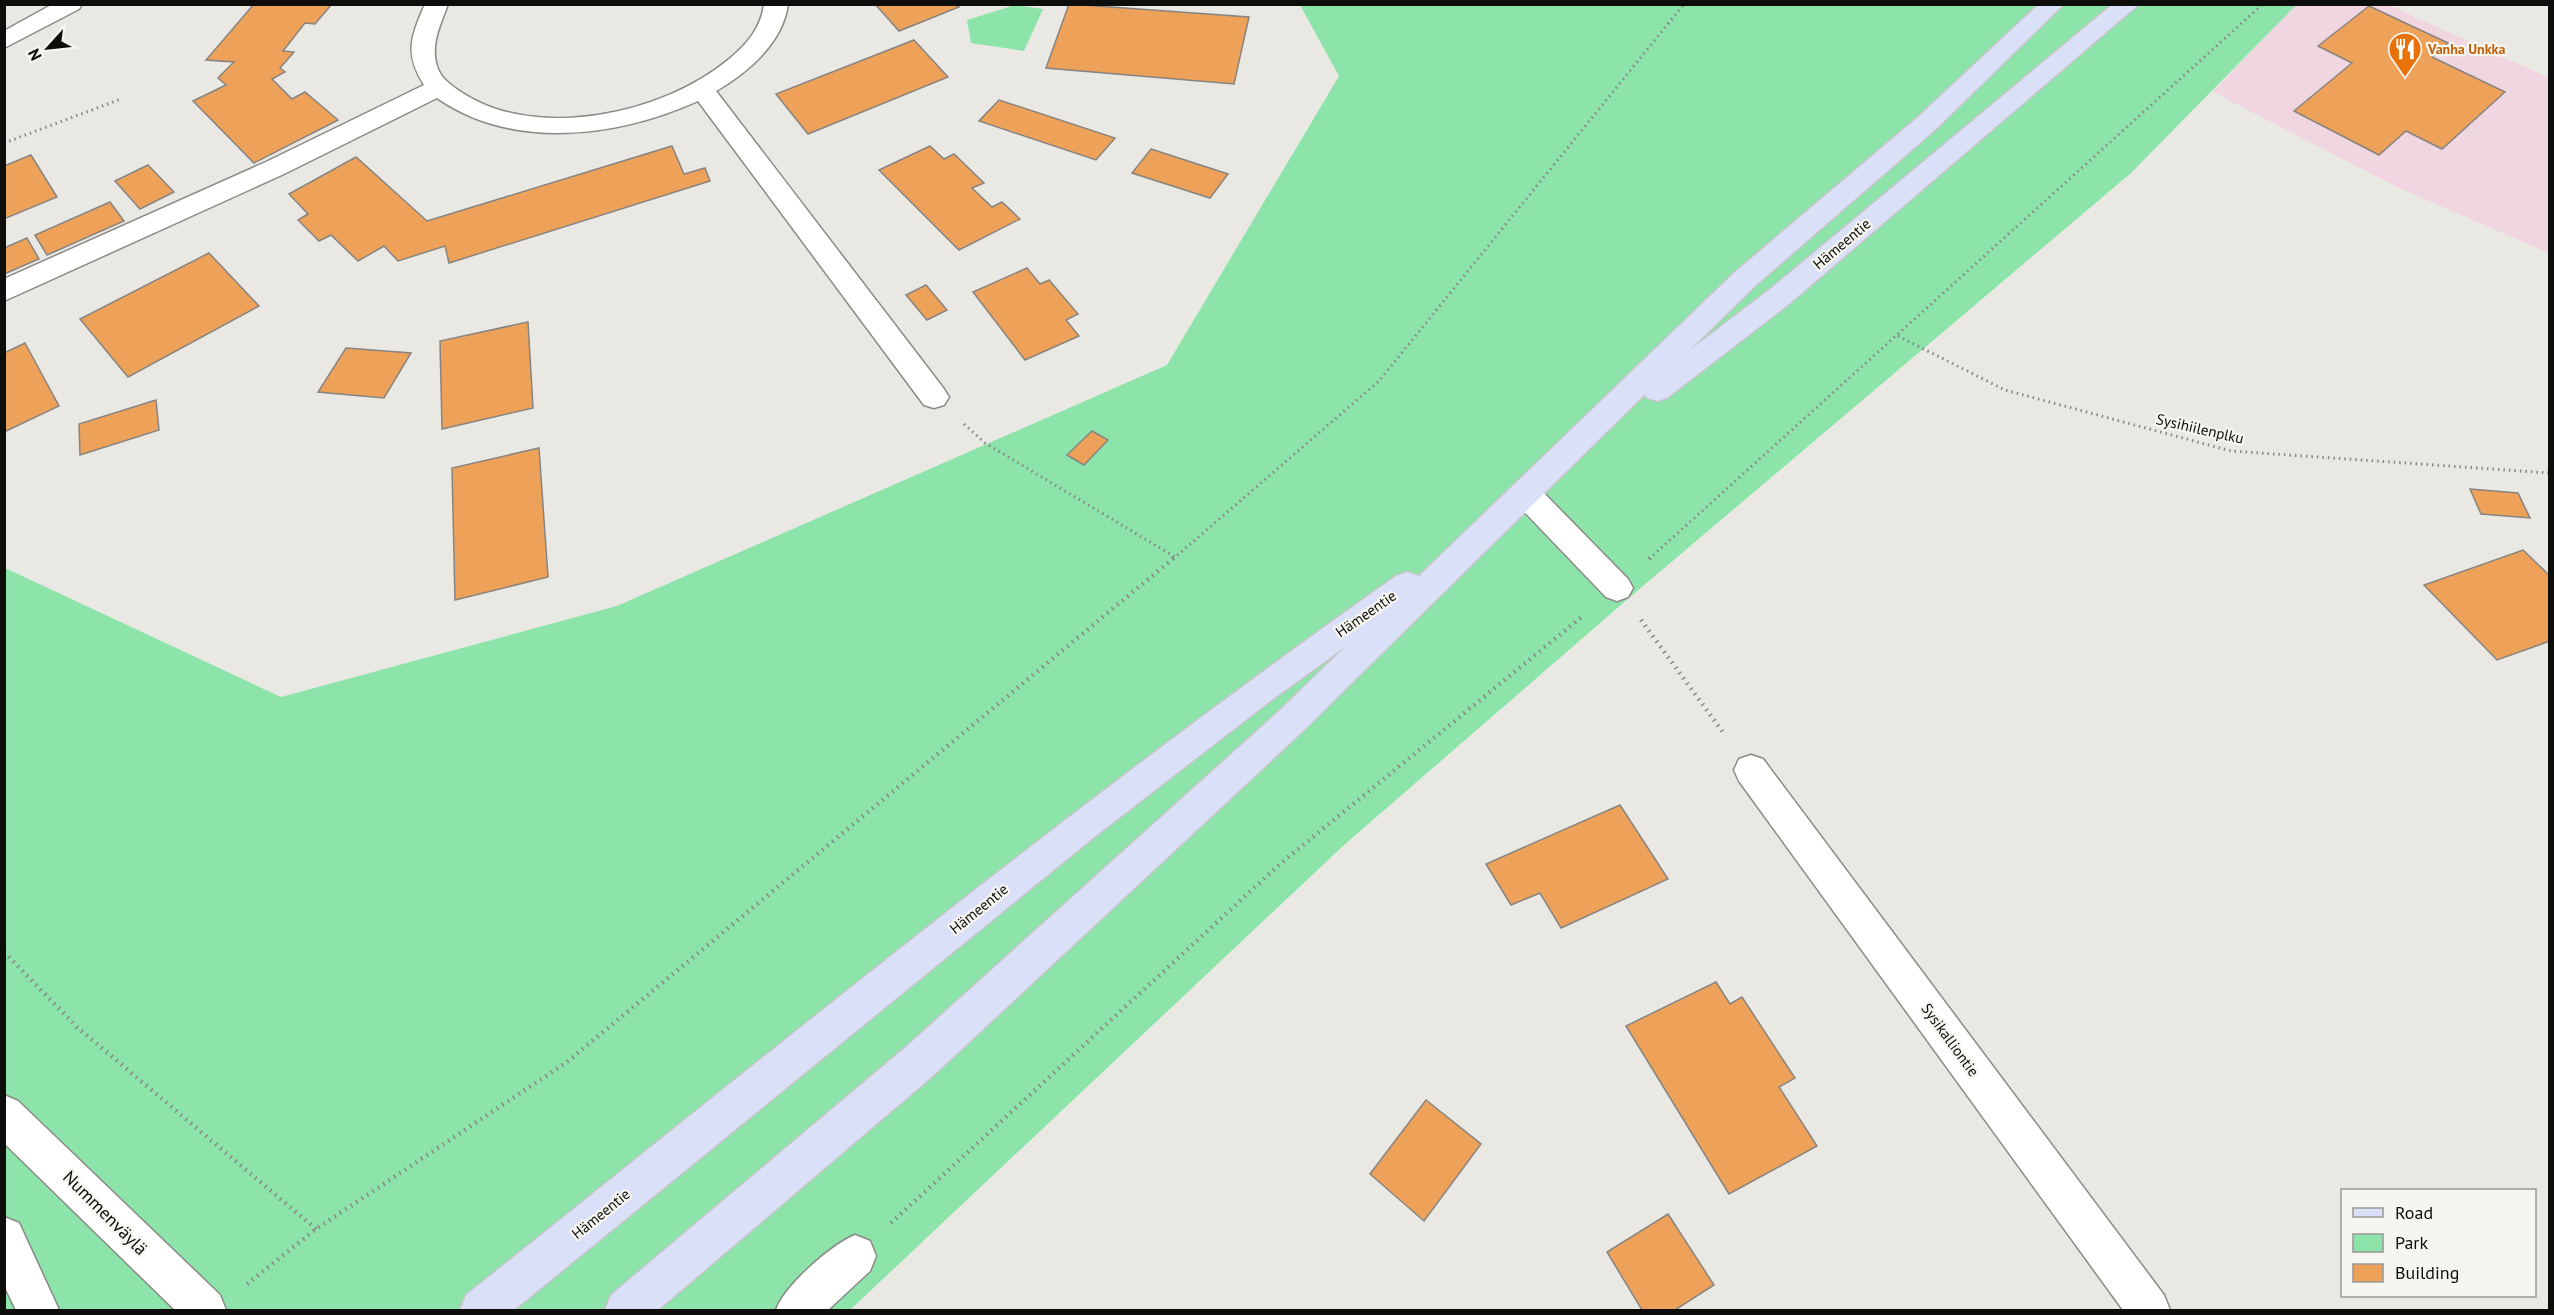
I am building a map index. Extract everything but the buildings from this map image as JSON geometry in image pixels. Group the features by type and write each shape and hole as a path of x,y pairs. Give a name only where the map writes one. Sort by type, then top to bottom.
{"main road":[{"name":"Hämeentie","path":"1537,484 1745,279 1927,123 2053,4"},
{"name":"Hämeentie","path":"626,1311 921,1060 1290,722 1491,524 1537,484 1779,297 2128,4"},
{"name":"Hämeentie","path":"481,1311 1080,827 1257,692 1491,524"}],"street":[{"path":"4,41 71,4"},
{"path":"437,4 424,29 421,51 426,69 438,88 454,101 482,115 515,123 552,126 588,124 628,117 666,106 702,90 733,69 752,52 766,34 776,4"},
{"path":"4,291 275,168 438,88"},
{"path":"702,90 934,397"},
{"path":"1537,484 1617,588"},
{"name":"Sysikalliontie","path":"1751,770 2149,1311"},
{"name":"Nummenväylä","path":"4,1115 205,1311"},
{"path":"4,1238 38,1311"},
{"path":"797,1311 855,1256"}],"path":[{"path":"241,1288 316,1229 567,1062 1175,557 1379,381 1684,4"},
{"path":"855,1256 1280,864 1617,588 2263,4"},
{"path":"4,143 121,99"},
{"name":"Sysihiilenplku","path":"1898,336 2005,390 2230,451 2550,473"},
{"path":"934,397 985,443 1175,557"},
{"path":"1617,588 1751,770"},
{"path":"4,952 77,1028 316,1229"}],"shaded area":[{"path":"2296,4 2389,5 2549,78 2549,253 2399,188 2213,92"}],"green space":[{"path":"1015,5 1043,9 1024,51 971,43 967,20"},
{"path":"1300,5 2296,5 2131,173 1630,597 1344,845 850,1310 5,1310 5,568 281,697 617,606 1167,365 1339,76"}],"place":[{"name":"Vanha Unkka","path":"2405,78"}]}
